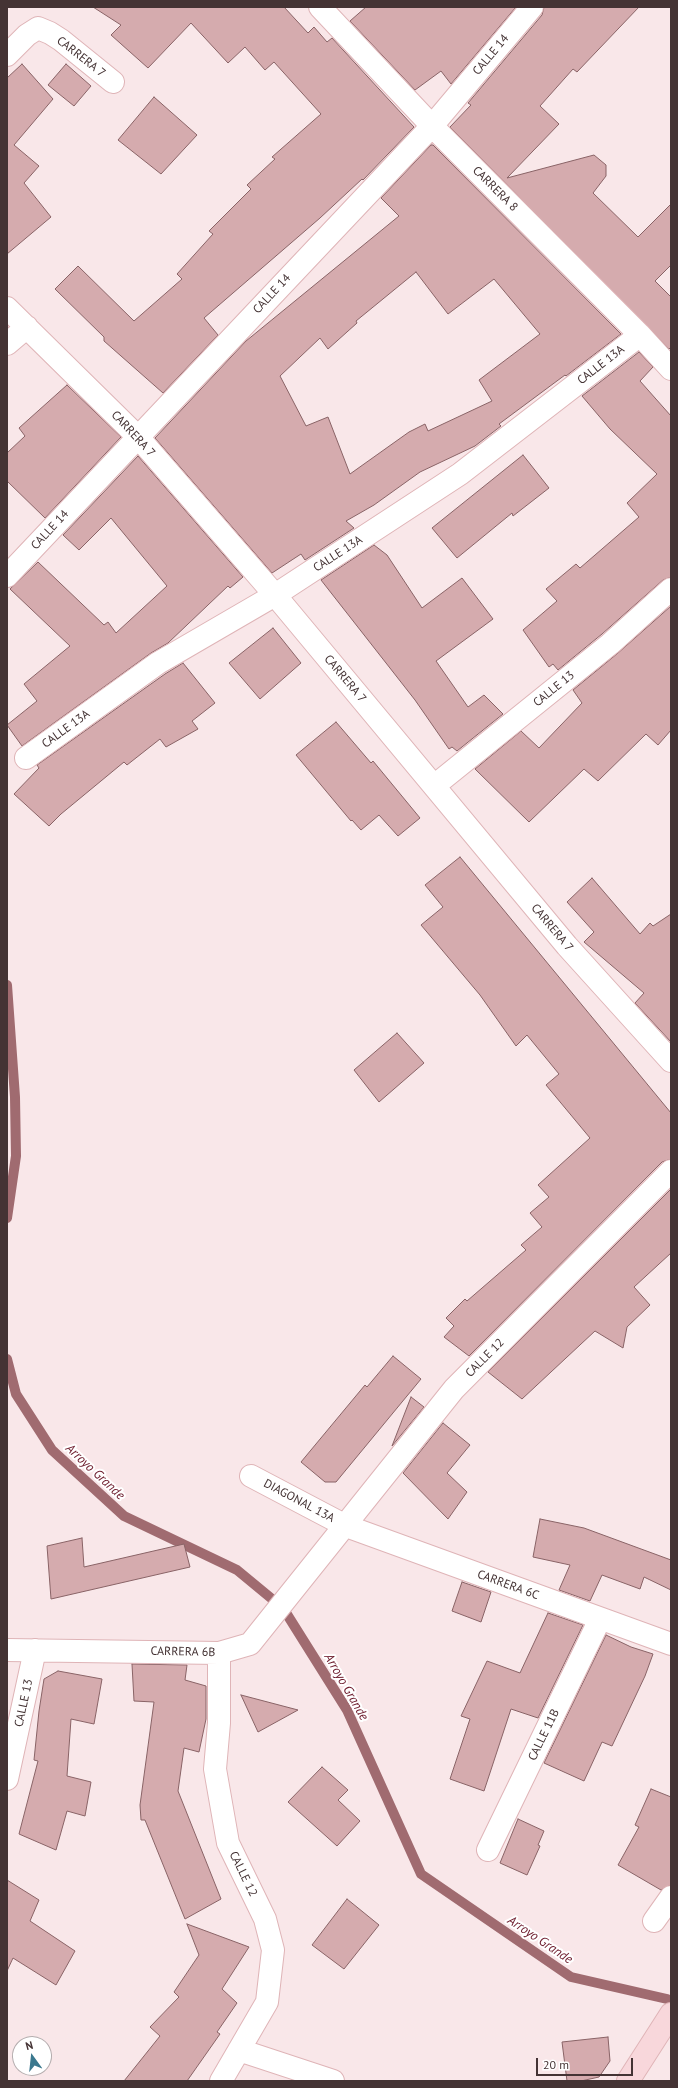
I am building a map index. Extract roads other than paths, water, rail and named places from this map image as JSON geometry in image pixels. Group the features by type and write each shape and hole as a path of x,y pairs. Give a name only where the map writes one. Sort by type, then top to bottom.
{"street":[{"name":"CARRERA 8","path":"320,7 432,126 640,335 671,369"},
{"name":"CALLE 14","path":"7,576 432,126 532,7"},
{"name":"CARRERA 7","path":"7,54 27,35 38,28 50,33 113,82"},
{"name":"CARRERA 7","path":"7,308 138,437 275,595 567,946 671,1061"},
{"path":"7,344 27,327"},
{"name":"CALLE 13A","path":"26,758 158,663 275,595 460,474 640,335"},
{"name":"CALLE 13","path":"434,786 610,644 671,589"},
{"name":"CALLE 12","path":"316,1560 346,1526 454,1389 671,1171"},
{"name":"DIAGONAL 13A","path":"251,1476 346,1526"},
{"name":"CARRERA 6C","path":"346,1526 671,1644"},
{"name":"CARRERA 6B","path":"7,1650 219,1653 250,1644 316,1560"},
{"name":"CALLE 11B","path":"488,1850 600,1619"},
{"name":"CALLE 13","path":"7,1779 35,1650"},
{"name":"CALLE 12","path":"219,1653 219,1723 215,1769 228,1843 265,1919 272,1950 267,2002 221,2081"},
{"path":"654,1921 671,1897"},
{"path":"633,2073 671,2014"},
{"path":"239,2050 333,2081"}],"waterway":[{"name":"Arroyo Grande","path":"7,985 15,1097 16,1156 7,1218"},
{"name":"Arroyo Grande","path":"7,1359 16,1394 52,1450 124,1516 237,1570 283,1608 347,1710 421,1874 571,1977 667,1999 671,2002"}]}
